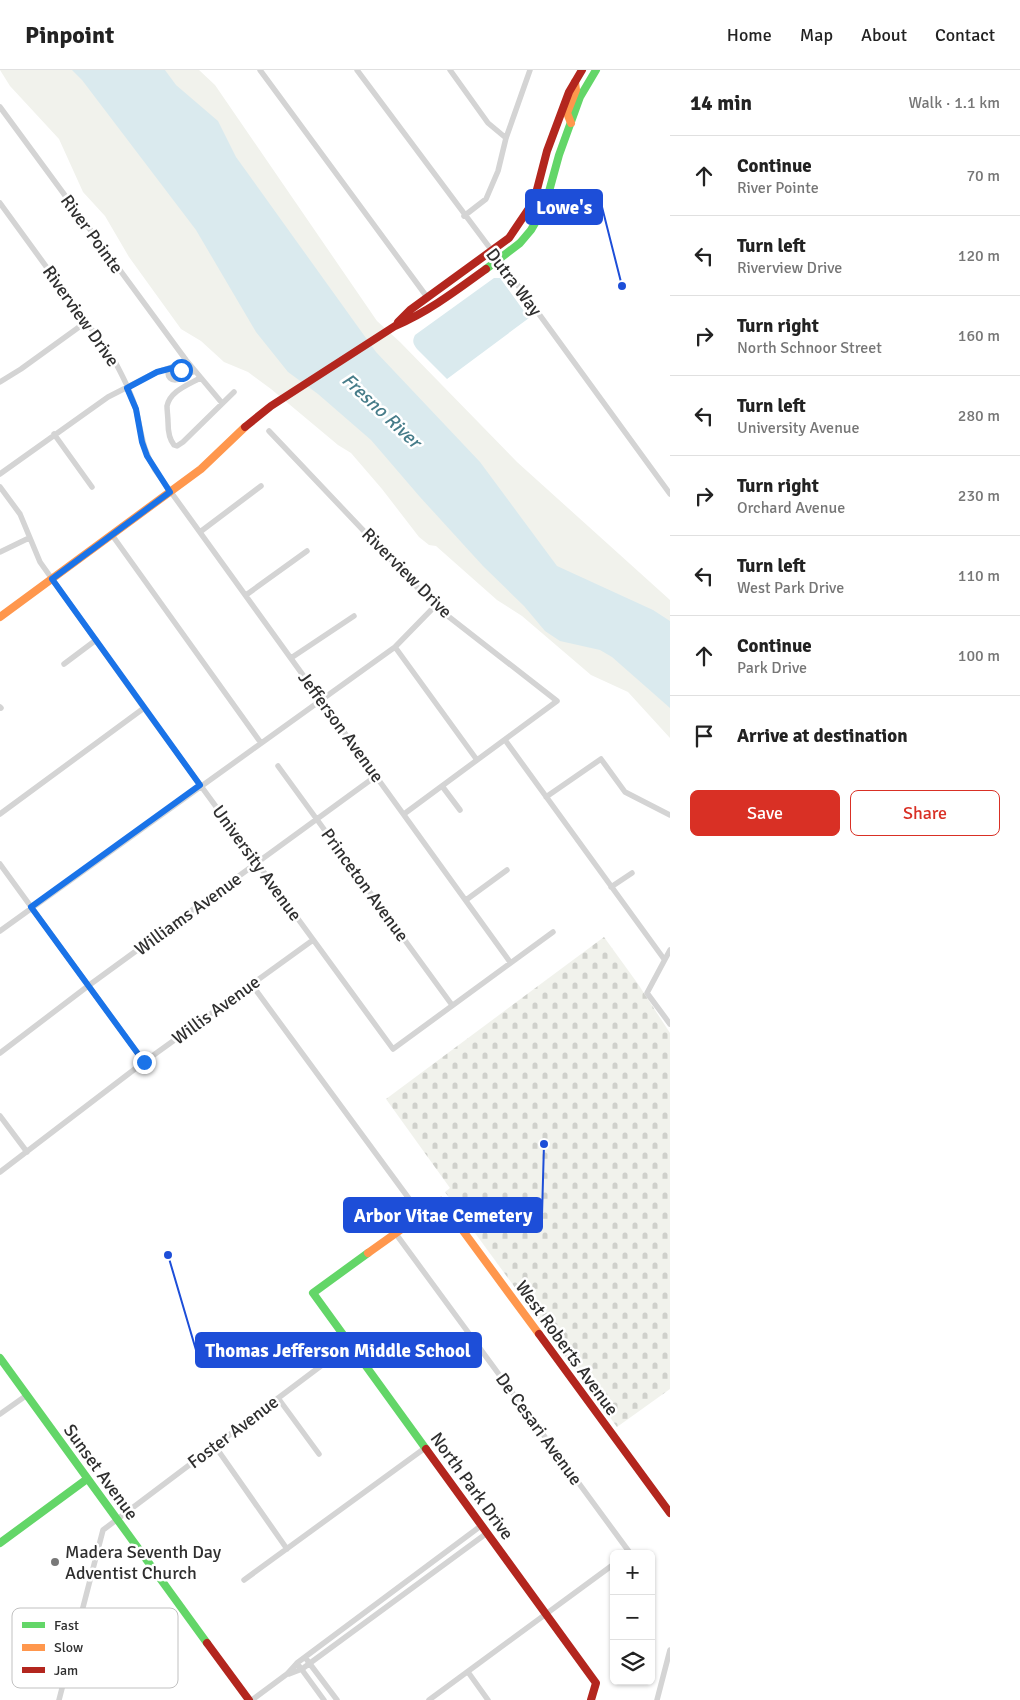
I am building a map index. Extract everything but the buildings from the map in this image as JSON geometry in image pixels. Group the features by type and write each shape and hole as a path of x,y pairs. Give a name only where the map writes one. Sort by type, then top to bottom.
{"street":[{"path":"260,70 427,298"},
{"name":"Dutra Way","path":"357,70 670,494"},
{"path":"450,70 488,123 506,138"},
{"path":"464,216 486,199 498,171 506,138 530,70"},
{"path":"395,326 410,310 509,238 534,201 547,152 569,92 582,70"},
{"path":"0,617 208,463 254,419 287,395 395,326 416,317 430,308 520,244 545,206 559,155 580,97 596,70"},
{"path":"571,123 567,113 576,90 575,82"},
{"name":"River Pointe","path":"0,107 186,360 222,403"},
{"name":"Riverview Drive","path":"0,203 114,360 136,409 142,442 147,456 170,492"},
{"path":"0,382 86,322"},
{"path":"168,375 168,371 186,360"},
{"path":"0,474 102,400 163,369 174,367 181,370 181,377"},
{"path":"153,375 168,375 173,380 178,380 195,371"},
{"path":"200,378 178,390 171,397 167,406 168,426 171,442 174,445 177,446 183,442 234,392"},
{"name":"Riverview Drive","path":"269,431 434,606 557,701 504,740"},
{"path":"54,434 92,486"},
{"path":"200,532 260,486"},
{"name":"University Avenue","path":"0,487 20,514 40,562 393,1049 452,1005"},
{"name":"Jefferson Avenue","path":"170,492 510,962"},
{"path":"112,535 261,743"},
{"path":"0,552 29,538"},
{"path":"246,595 307,551"},
{"path":"0,931 395,646 434,606"},
{"path":"291,658 354,616"},
{"path":"64,664 96,640"},
{"path":"395,646 477,760"},
{"path":"0,814 144,708"},
{"path":"404,814 504,740 664,959"},
{"path":"546,797 600,759 626,792 670,815"},
{"name":"Princeton Avenue","path":"278,766 452,1005"},
{"name":"Williams Avenue","path":"0,1053 88,986 376,776"},
{"path":"442,786 460,810"},
{"path":"0,864 144,1062"},
{"path":"466,900 507,870"},
{"path":"612,887 632,873"},
{"path":"452,1005 553,932"},
{"name":"Willis Avenue","path":"0,1172 144,1062 313,940"},
{"path":"670,950 647,993 670,1024"},
{"path":"252,985 421,1215 396,1234"},
{"path":"0,1116 27,1152"},
{"name":"West Roberts Avenue","path":"421,1215 441,1201 670,1513"},
{"name":"North Park Drive","path":"396,1234 313,1293 596,1683 592,1700"},
{"name":"De Cesari Avenue","path":"396,1234 627,1550"},
{"name":"Foster Avenue","path":"83,1608 103,1530 350,1344"},
{"name":"Sunset Avenue","path":"0,1358 116,1519 251,1700"},
{"path":"0,1414 27,1395"},
{"path":"278,1398 319,1454"},
{"path":"215,1446 287,1549"},
{"path":"244,1580 426,1448"},
{"path":"0,1543 87,1479"},
{"path":"251,1700 287,1674 297,1663 482,1526"},
{"path":"287,1674 302,1669 487,1533"},
{"path":"429,1700 610,1567"},
{"path":"657,1700 670,1650"},
{"path":"305,1657 337,1700"},
{"path":"297,1663 324,1700"},
{"path":"468,1672 488,1700"}],"green space":[{"path":"0,70 199,70 215,85 377,321 400,342 517,462 670,600 670,738 628,692 591,675 522,616 497,600 436,546 429,545 419,537 351,453 338,445 248,372 224,362 201,341 181,329 129,257 105,216 83,192 59,139 10,86"},
{"path":"604,937 670,1033 670,1389 617,1427 445,1192 450,1188 386,1099"}],"water":[{"name":"Fresno River","path":"72,70 165,70 176,85 218,121 236,157 376,352 480,462 557,566 653,610 670,621 670,708 612,657 600,650 560,641 545,631 524,606 483,566 420,497 371,440 318,394 288,372 256,332 196,230 82,80"},
{"path":"494,278 500,278 529,318 447,379 416,347 413,341 415,335"}],"traffic: fast":[{"path":"486,269 520,243 531,230 545,206 559,155 580,97 596,70"},
{"path":"368,1253 313,1293 426,1449"},
{"path":"0,1358 207,1643"},
{"path":"0,1543 87,1479"}],"traffic: slow":[{"path":"571,123 567,113 576,90 575,82"},
{"path":"0,617 201,469 245,427"},
{"path":"368,1253 441,1201 539,1334"}],"traffic: jam":[{"path":"398,322 410,310 509,238 534,201 547,151 569,92 582,70"},
{"path":"245,427 271,406 395,326 442,300 486,269"},
{"path":"539,1334 670,1513"},
{"path":"426,1449 596,1683 591,1700"},
{"path":"207,1643 249,1700"}],"place":[{"name":"Lowe's","path":"622,286"},
{"name":"Arbor Vitae Cemetery","path":"544,1144"},
{"name":"Thomas Jefferson Middle School","path":"168,1255"},
{"name":"Madera Seventh Day Adventist Church","path":"55,1562"}],"route":[{"path":"144,1062 31,907 200,785 52,579 170,492 147,456 142,442 136,409 127,388 163,369 176,367 181,370"}]}
